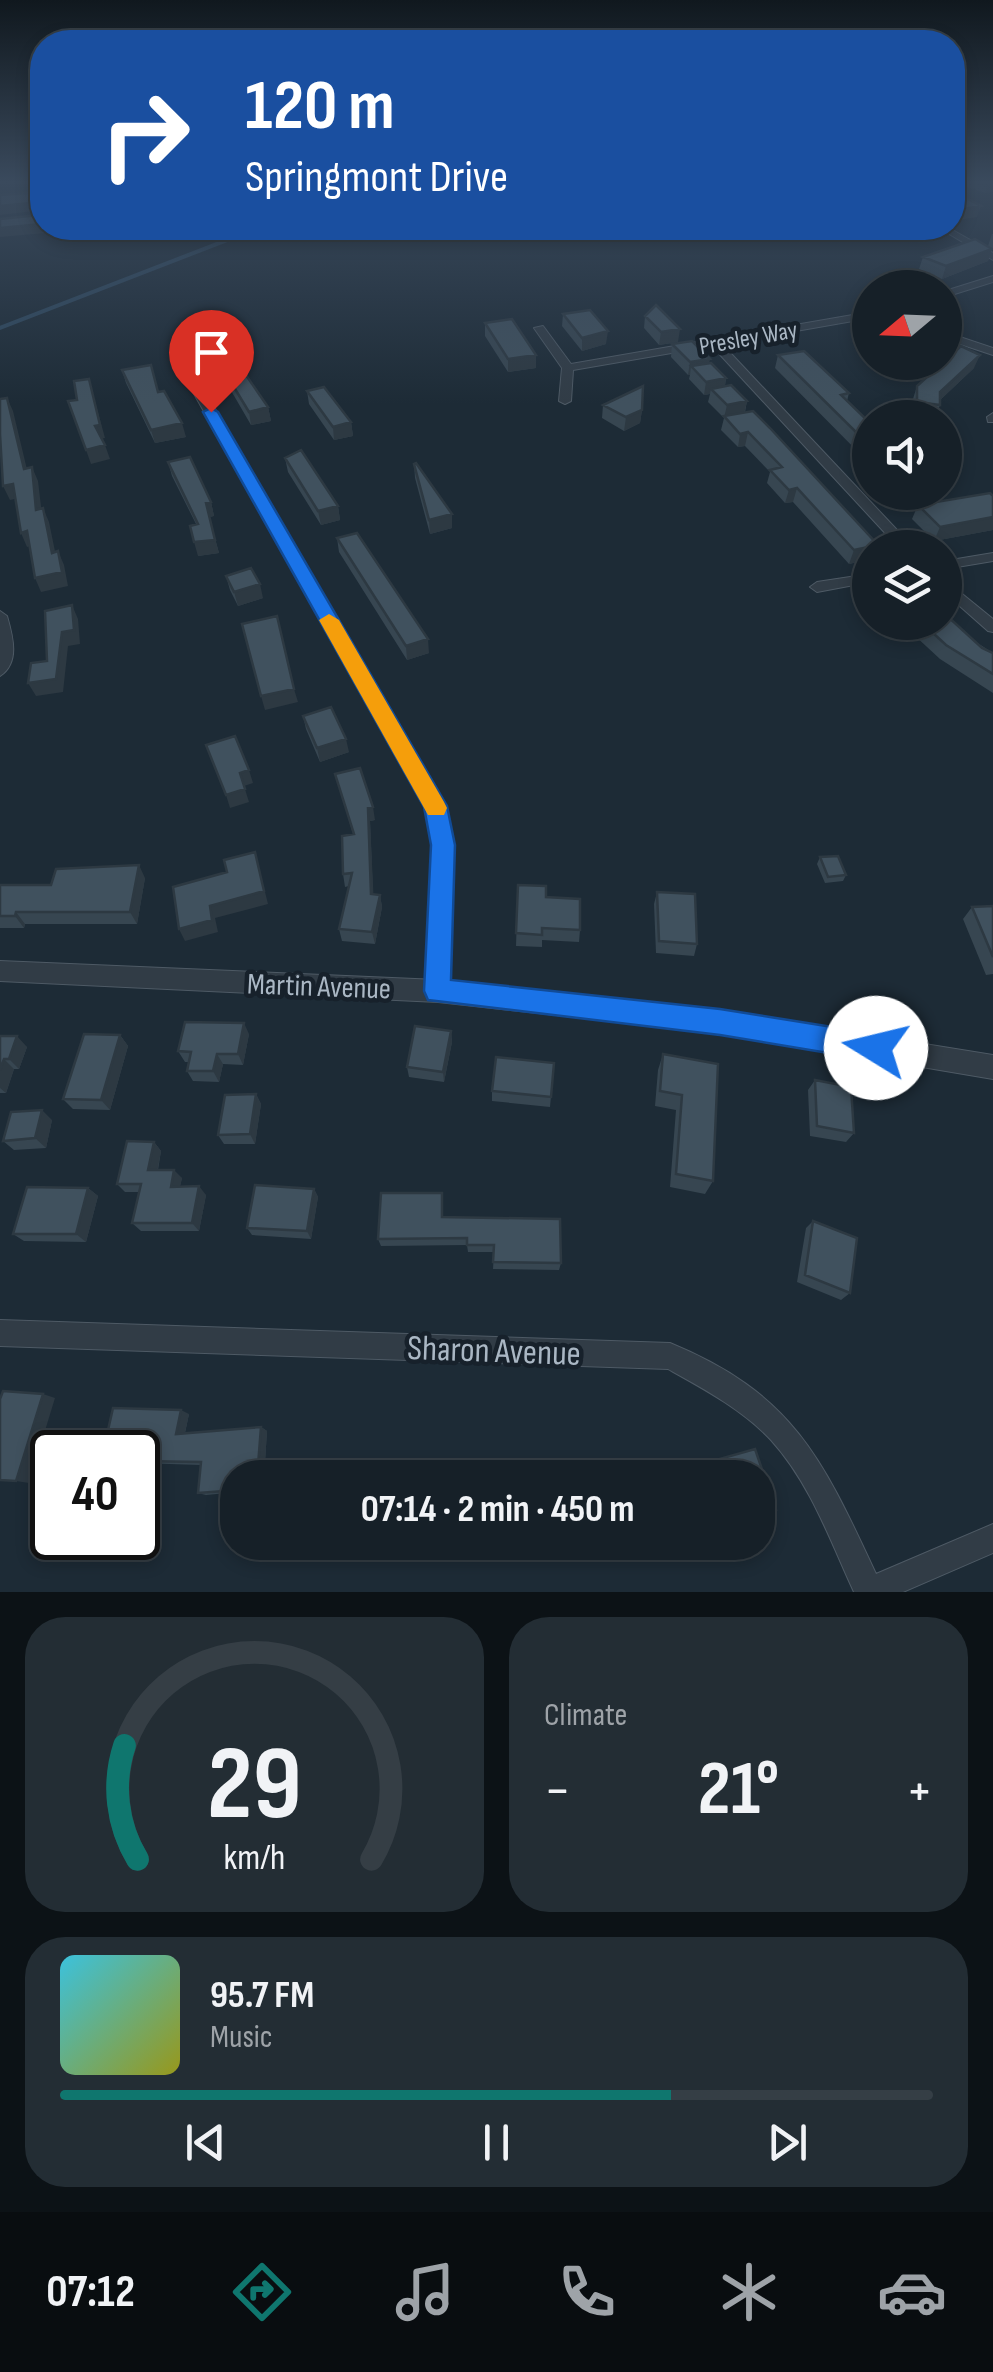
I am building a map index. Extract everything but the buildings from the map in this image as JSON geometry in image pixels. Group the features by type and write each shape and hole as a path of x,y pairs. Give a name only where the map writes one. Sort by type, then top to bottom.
{"street":[{"path":"962,288 993,278"},
{"name":"Presley Way","path":"568,368 852,318"},
{"path":"539,328 568,368 565,401"},
{"path":"962,341 993,352"},
{"path":"715,343 891,530"},
{"path":"186,369 436,806 443,845 438,991"},
{"path":"962,562 993,557"},
{"path":"817,587 852,581"},
{"path":"962,600 993,627"},
{"path":"0,616 6,640 5,663 0,671"},
{"name":"Martin Avenue","path":"0,972 438,991 720,1022 993,1066"},
{"name":"Sharon Avenue","path":"0,1333 670,1356 726,1386 779,1429 816,1478 869,1592"},
{"path":"869,1592 993,1538"}],"waterway":[{"path":"0,328 188,255"}],"slow traffic":[{"path":"329,620 436,808"}],"route":[{"path":"211,412 436,806 443,845 438,991 720,1022 876,1048"}]}
